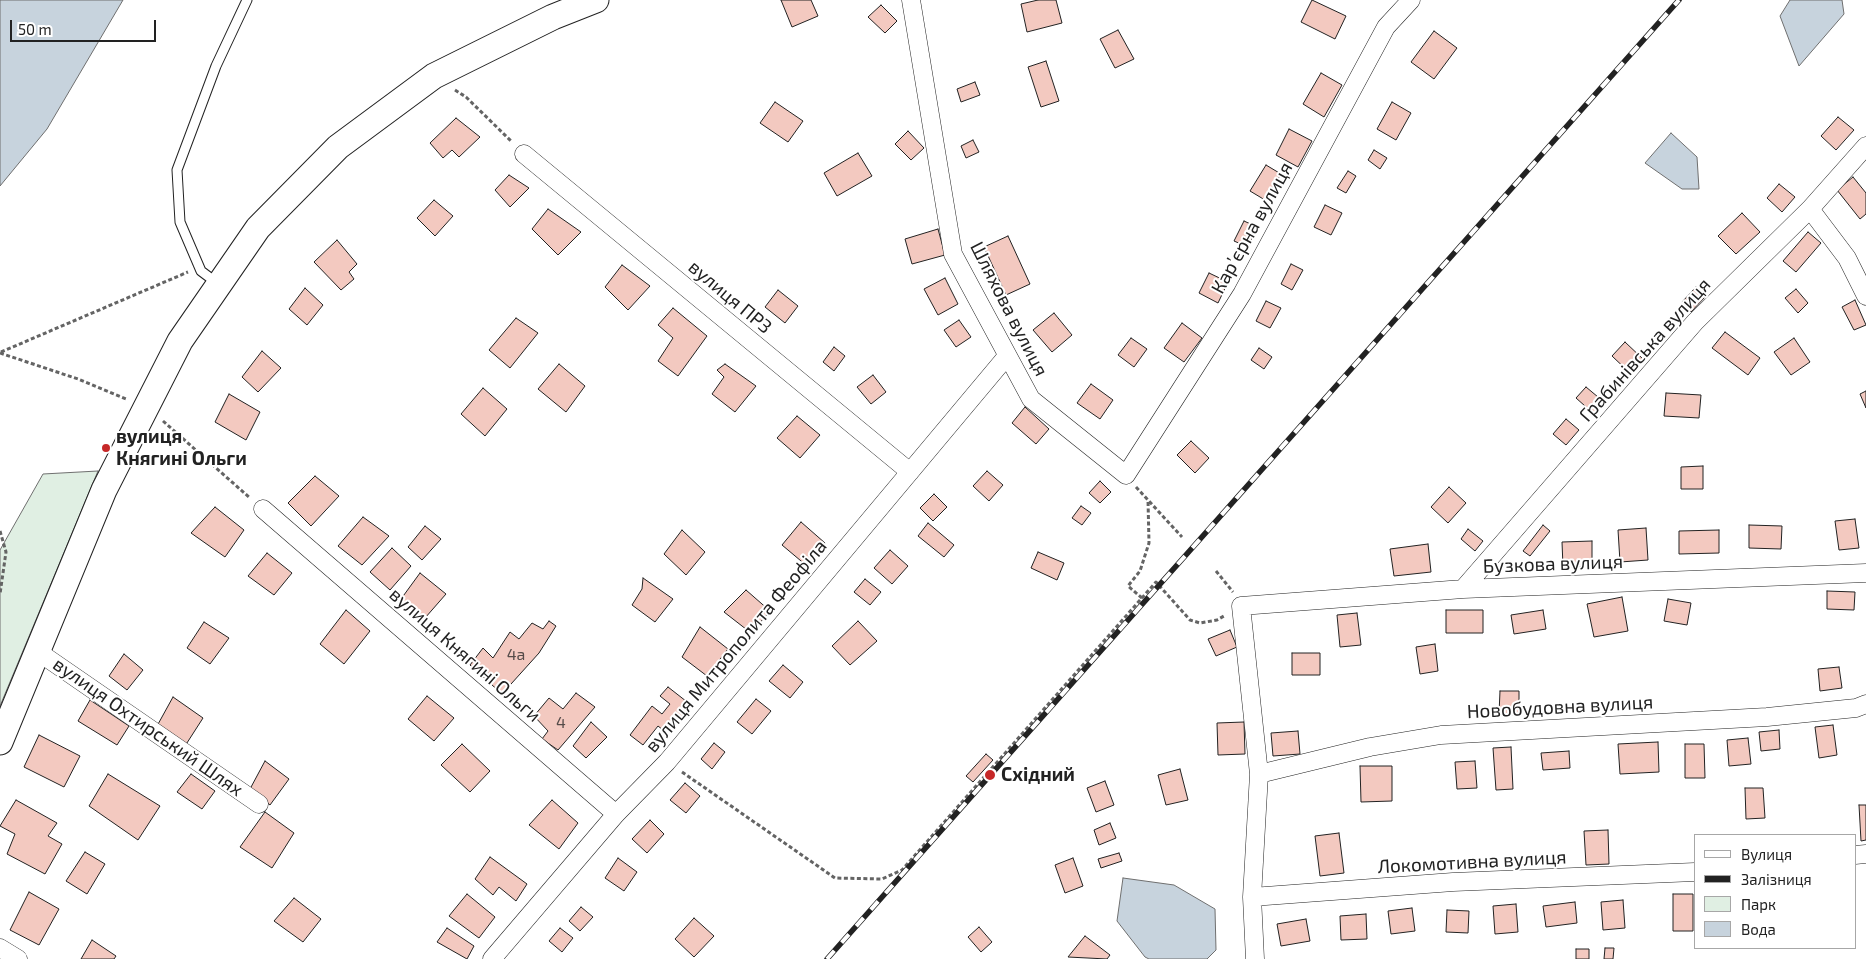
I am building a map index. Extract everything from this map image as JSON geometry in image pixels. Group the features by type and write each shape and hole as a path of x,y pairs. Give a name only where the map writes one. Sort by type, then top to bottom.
{"main road":[{"name":"вулиця Охтирський Шлях","path":"0,742 104,490 210,278 338,147 434,76 553,17 596,0"}],"street":[{"name":"Шляхова вулиця","path":"911,0 953,254 1031,398 1126,475"},
{"name":"Карʼєрна вулиця","path":"1126,475 1242,294 1386,27 1411,0"},
{"name":"Грабинівська вулиця","path":"1464,589 1695,322 1810,209 1866,146"},
{"name":"вулиця ПРЗ","path":"524,154 910,472"},
{"path":"1810,209 1847,258 1866,296"},
{"name":"вулиця Митрополита Феофіла","path":"492,959 616,814 667,762 1007,356"},
{"name":"вулиця Княгині Ольги","path":"263,508 616,814"},
{"name":"Бузкова вулиця","path":"1241,606 1464,589 1866,573"},
{"path":"1241,606 1259,774 1252,897 1254,959"},
{"name":"вулиця Охтирський Шлях","path":"38,651 259,804"},
{"name":"Новобудовна вулиця","path":"1259,774 1370,747 1441,735 1767,717 1856,708 1866,704"},
{"name":"Локомотивна вулиця","path":"1252,897 1453,882 1694,872"},
{"path":"0,948 18,959"}],"lane":[{"path":"210,278 180,222 177,170 216,66 247,0"}],"path":[{"path":"466,97 524,154"},
{"path":"0,353 186,272 210,278"},
{"path":"0,353 78,379 146,407 263,508"},
{"path":"1126,475 1182,537"},
{"path":"1142,598 1128,586 1140,571 1149,543 1148,500"},
{"path":"0,531 6,552 0,594"},
{"path":"667,762 835,878 882,879 902,870 1156,582 1190,620 1200,623 1217,620 1241,606 1216,571"}],"green space":[{"path":"98,471 0,706 0,550 43,474"}],"water":[{"path":"0,0 123,0 47,129 0,186"},
{"path":"1790,0 1842,0 1844,14 1799,66 1780,16"},
{"path":"1671,133 1697,157 1699,189 1682,189 1645,163"},
{"path":"1123,878 1174,885 1215,909 1216,950 1207,959 1149,959 1145,957 1117,921"}],"building":[{"path":"781,0 811,0 818,16 792,27"},
{"path":"1038,0 1056,0 1062,23 1027,32 1021,4"},
{"path":"1312,0 1346,16 1335,39 1301,22"},
{"path":"881,5 897,21 885,33 868,17"},
{"path":"1118,30 1134,59 1115,68 1100,39"},
{"path":"1434,31 1457,48 1434,79 1411,62"},
{"path":"1046,61 1059,101 1041,107 1028,67"},
{"path":"1321,73 1342,85 1324,117 1303,104"},
{"path":"975,82 980,95 961,102 957,89"},
{"path":"775,102 803,121 788,142 760,123"},
{"path":"1392,102 1411,113 1396,140 1377,129"},
{"path":"1838,117 1854,130 1836,150 1821,136"},
{"path":"456,118 480,137 459,157 452,150 443,158 430,143"},
{"path":"1289,129 1312,141 1298,167 1276,155"},
{"path":"908,131 924,148 911,160 895,144"},
{"path":"973,140 979,152 966,158 961,146"},
{"path":"1374,150 1387,158 1380,169 1368,160"},
{"path":"858,153 872,176 837,196 824,173"},
{"path":"1266,165 1281,174 1265,200 1250,191"},
{"path":"1348,171 1356,176 1346,193 1337,188"},
{"path":"509,175 529,188 510,207 495,190"},
{"path":"1853,177 1866,193 1866,214 1860,219 1837,190"},
{"path":"1779,184 1795,197 1782,212 1767,198"},
{"path":"434,200 453,216 435,236 417,218"},
{"path":"1325,205 1342,213 1331,235 1314,227"},
{"path":"548,209 581,232 558,255 532,229"},
{"path":"1742,213 1760,232 1736,254 1718,236"},
{"path":"1244,221 1257,227 1248,247 1234,241"},
{"path":"938,229 945,255 912,264 905,239"},
{"path":"1808,232 1821,243 1796,272 1783,261"},
{"path":"1008,236 1030,284 1006,295 984,247"},
{"path":"337,240 357,264 349,272 354,279 341,290 314,262"},
{"path":"1291,264 1303,270 1292,290 1281,284"},
{"path":"622,265 650,286 628,310 605,287"},
{"path":"1209,273 1228,282 1218,303 1199,293"},
{"path":"945,278 958,304 938,315 924,289"},
{"path":"1696,287 1706,296 1691,312 1682,302"},
{"path":"305,288 323,305 307,325 289,309"},
{"path":"1796,289 1808,303 1798,313 1785,298"},
{"path":"778,290 798,306 785,323 765,307"},
{"path":"1855,300 1866,325 1854,330 1842,307"},
{"path":"1266,301 1281,308 1270,328 1256,321"},
{"path":"673,308 707,336 678,376 658,361 673,338 658,325"},
{"path":"1054,313 1072,335 1052,352 1033,330"},
{"path":"516,318 538,333 510,368 489,350"},
{"path":"959,320 971,337 956,347 944,330"},
{"path":"1182,323 1202,338 1184,362 1164,348"},
{"path":"1725,332 1760,358 1748,375 1712,348"},
{"path":"1131,338 1147,349 1134,367 1118,355"},
{"path":"1794,338 1810,362 1791,375 1774,352"},
{"path":"1625,342 1644,360 1631,374 1612,356"},
{"path":"834,347 845,356 834,371 823,362"},
{"path":"1259,348 1272,357 1264,369 1251,360"},
{"path":"262,351 281,368 258,392 242,377"},
{"path":"559,364 585,386 566,412 538,389"},
{"path":"725,364 756,386 735,412 712,394 724,377 717,370"},
{"path":"873,375 886,392 871,404 857,387"},
{"path":"1091,384 1113,400 1100,419 1077,403"},
{"path":"1586,387 1604,402 1594,414 1576,398"},
{"path":"483,388 507,409 485,436 461,414"},
{"path":"1866,391 1866,408 1860,394"},
{"path":"1666,393 1701,395 1699,418 1664,416"},
{"path":"229,394 260,412 246,440 215,422"},
{"path":"1025,407 1049,429 1036,444 1012,423"},
{"path":"797,416 820,435 800,458 777,438"},
{"path":"1566,419 1579,430 1566,445 1553,434"},
{"path":"1191,441 1209,458 1195,473 1177,455"},
{"path":"1703,466 1703,489 1681,489 1681,467"},
{"path":"987,471 1003,485 989,501 973,486"},
{"path":"315,476 339,496 311,526 288,503"},
{"path":"1100,481 1111,492 1100,503 1089,493"},
{"path":"1449,487 1466,503 1448,523 1431,507"},
{"path":"934,494 947,507 933,521 920,508"},
{"path":"1081,506 1091,513 1082,525 1072,518"},
{"path":"215,507 244,530 225,557 191,533"},
{"path":"363,517 389,536 362,565 338,546"},
{"path":"1855,519 1859,548 1839,550 1835,521"},
{"path":"801,522 825,543 807,566 782,545"},
{"path":"928,523 954,545 944,557 918,536"},
{"path":"1543,525 1550,531 1530,556 1523,551"},
{"path":"1749,525 1782,526 1781,549 1749,548"},
{"path":"425,526 441,539 422,560 408,547"},
{"path":"1646,528 1648,560 1620,562 1618,530"},
{"path":"1468,529 1483,541 1475,551 1461,539"},
{"path":"682,530 705,552 686,575 664,554"},
{"path":"1719,530 1719,553 1679,554 1679,531"},
{"path":"1592,541 1592,566 1563,567 1562,542"},
{"path":"1428,544 1431,572 1394,576 1390,549"},
{"path":"392,548 411,566 390,590 370,572"},
{"path":"890,550 908,566 892,584 874,568"},
{"path":"1038,552 1064,563 1057,580 1031,568"},
{"path":"267,553 292,573 274,595 248,576"},
{"path":"420,573 446,594 425,618 401,599"},
{"path":"643,578 673,599 655,622 632,605 642,589"},
{"path":"865,579 881,592 870,605 854,592"},
{"path":"746,590 770,611 751,633 724,612"},
{"path":"1827,591 1855,592 1854,610 1827,609"},
{"path":"1622,597 1628,631 1594,637 1587,604"},
{"path":"1668,599 1691,603 1687,625 1664,621"},
{"path":"346,610 370,631 344,664 320,644"},
{"path":"1446,610 1483,610 1483,633 1446,633"},
{"path":"1543,610 1546,629 1514,634 1511,615"},
{"path":"1357,613 1361,645 1340,647 1337,615"},
{"path":"549,621 556,626 539,653 502,694 470,665 483,648 493,658 510,632 519,639 532,623 543,629"},
{"path":"858,621 877,641 850,665 832,646"},
{"path":"204,622 229,638 210,664 187,648"},
{"path":"700,627 728,649 707,676 682,657"},
{"path":"1230,630 1237,647 1216,656 1208,639"},
{"path":"1435,644 1438,671 1420,674 1416,647"},
{"path":"1292,653 1320,653 1320,675 1292,675"},
{"path":"124,654 143,670 127,690 109,676"},
{"path":"783,665 803,682 790,698 769,681"},
{"path":"1839,667 1842,688 1820,691 1818,669"},
{"path":"668,687 691,705 668,734 658,726 643,745 630,735 652,706 662,714 670,704 660,696"},
{"path":"1500,691 1519,691 1519,715 1499,714"},
{"path":"576,693 595,707 558,750 542,739 548,731 534,716 549,698 563,709"},
{"path":"427,696 454,718 434,741 408,719"},
{"path":"173,697 203,718 185,746 157,726"},
{"path":"756,699 771,711 752,734 737,722"},
{"path":"90,700 129,726 117,745 78,721"},
{"path":"591,722 607,737 586,758 573,746"},
{"path":"1244,722 1245,754 1218,755 1217,723"},
{"path":"1833,725 1837,755 1819,758 1815,727"},
{"path":"1779,730 1780,749 1761,751 1759,732"},
{"path":"1298,731 1300,754 1273,756 1271,733"},
{"path":"39,735 80,756 64,787 24,767"},
{"path":"1748,738 1751,764 1729,766 1727,740"},
{"path":"1658,742 1659,772 1620,774 1618,744"},
{"path":"714,743 725,752 712,769 701,759"},
{"path":"462,744 490,771 470,792 441,765"},
{"path":"1685,744 1704,744 1705,778 1685,778"},
{"path":"1511,747 1513,789 1496,790 1493,748"},
{"path":"1569,751 1570,768 1543,770 1541,753"},
{"path":"986,754 993,760 973,782 966,776"},
{"path":"265,761 289,779 270,805 250,789"},
{"path":"1475,761 1477,788 1457,789 1455,762"},
{"path":"1360,766 1392,766 1392,801 1361,802"},
{"path":"1180,769 1188,800 1166,805 1158,775"},
{"path":"108,774 160,806 138,840 89,806"},
{"path":"191,774 215,791 202,809 177,792"},
{"path":"1105,781 1114,805 1096,812 1087,788"},
{"path":"685,783 700,796 686,813 670,800"},
{"path":"1745,788 1763,788 1765,818 1746,819"},
{"path":"16,800 57,823 48,836 62,844 45,874 7,854 15,834 0,826"},
{"path":"552,800 578,823 559,849 529,825"},
{"path":"1859,805 1866,805 1866,840 1861,841"},
{"path":"265,812 294,833 272,868 240,847"},
{"path":"650,820 664,834 647,853 632,839"},
{"path":"1110,823 1116,838 1099,845 1094,830"},
{"path":"1608,830 1609,864 1586,865 1584,831"},
{"path":"1339,833 1344,873 1320,876 1315,836"},
{"path":"85,852 105,864 87,894 66,881"},
{"path":"1119,853 1122,861 1101,868 1098,859"},
{"path":"490,857 527,884 516,901 499,887 493,895 475,879"},
{"path":"618,858 637,872 624,891 605,878"},
{"path":"1073,858 1083,886 1065,893 1055,865"},
{"path":"29,892 59,909 39,945 10,930"},
{"path":"467,894 495,917 479,938 449,916"},
{"path":"1673,894 1693,894 1693,931 1673,931"},
{"path":"294,898 321,919 303,942 274,921"},
{"path":"1623,900 1625,928 1603,930 1601,902"},
{"path":"1575,902 1577,923 1546,927 1543,906"},
{"path":"1516,904 1518,932 1495,934 1493,906"},
{"path":"581,907 593,917 580,931 569,921"},
{"path":"1412,908 1415,931 1391,934 1388,911"},
{"path":"1447,910 1469,911 1468,933 1446,932"},
{"path":"1366,914 1367,939 1341,940 1340,916"},
{"path":"694,918 714,936 694,957 675,939"},
{"path":"1306,919 1310,941 1281,946 1277,924"},
{"path":"979,927 992,942 981,952 968,937"},
{"path":"447,928 474,946 467,959 437,942"},
{"path":"560,928 573,938 562,952 549,941"},
{"path":"1085,936 1110,955 1107,959 1068,957"},
{"path":"92,940 116,956 114,959 81,959"},
{"path":"1605,948 1614,948 1613,959 1604,959"},
{"path":"1576,949 1589,949 1589,959 1576,959"}],"railway":[{"path":"827,959 1679,0"}],"place":[{"name":"вулиця Княгині Ольги","path":"106,448"},
{"name":"Східний","path":"990,775"}]}
